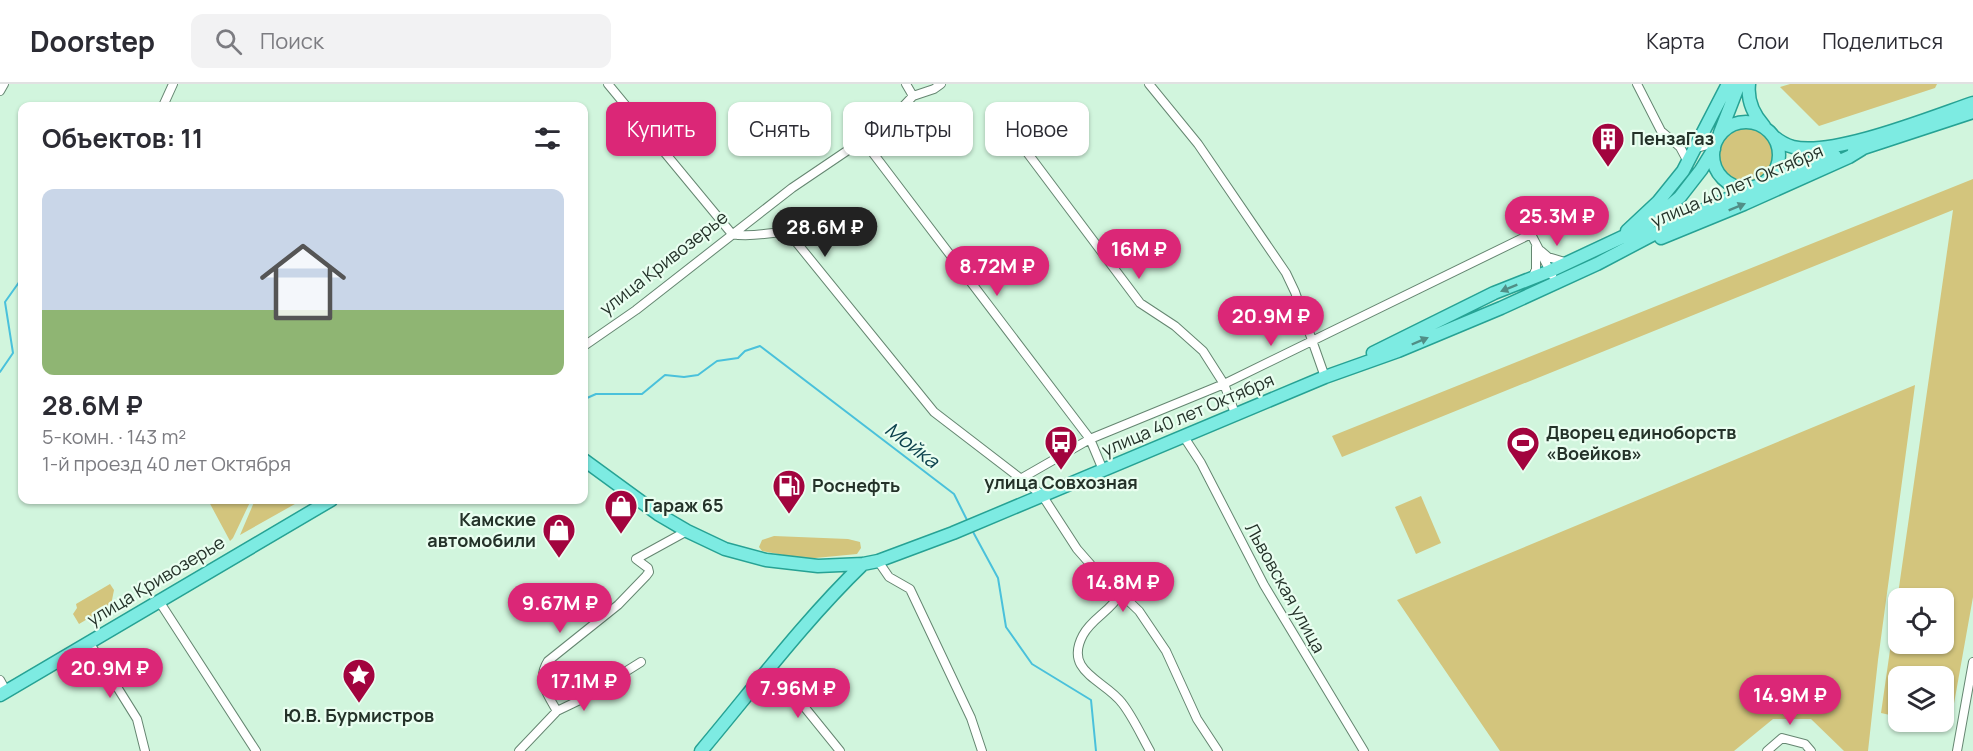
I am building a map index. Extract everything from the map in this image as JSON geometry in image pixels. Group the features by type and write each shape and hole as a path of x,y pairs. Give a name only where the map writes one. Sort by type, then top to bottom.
{"main road":[{"path":"1620,245 1669,190 1688,162 1728,84"},
{"path":"1716,143 1739,84"},
{"name":"улица 40 лет Октября","path":"1749,84 1749,99 1752,108 1769,131 1778,141 1805,149 1833,146 1888,131 1973,103"},
{"name":"улица 40 лет Октября","path":"1553,277 1569,263 1673,224 1808,164 1973,112"},
{"name":"улица 40 лет Октября","path":"862,564 878,561 953,533 1325,377 1398,351 1620,245 1664,212 1689,186 1716,143 1731,126 1742,122 1754,123 1769,131 1779,152 1778,164 1773,174 1759,185 1736,186 1721,176 1715,166 1716,143"},
{"name":"улица 40 лет Октября","path":"1620,245 1652,242 1744,204 1849,157 1862,148"},
{"path":"1346,369 1403,337 1494,293 1532,279 1553,277"},
{"path":"588,463 658,514 725,549 766,560 818,566 862,564"},
{"name":"улица Кривозерье","path":"2,688 89,642 325,504"},
{"path":"701,751 839,587 862,564"}],"street":[{"path":"0,91 4,84"},
{"path":"165,102 173,84"},
{"path":"608,84 732,234 746,237 770,232 788,232 934,412 1042,495 1077,549 1120,594 1139,610 1163,646 1197,719 1218,751"},
{"path":"906,84 913,96"},
{"name":"улица Кривозерье","path":"907,102 913,96 934,89 941,84"},
{"path":"1149,84 1198,144 1286,273 1325,377"},
{"path":"1637,84 1661,131 1680,147 1688,162"},
{"path":"1680,147 1695,150 1716,143"},
{"name":"улица Кривозерье","path":"588,343 636,310 792,188 843,154"},
{"path":"875,156 1090,439 1103,470"},
{"path":"1030,156 1140,303 1175,326 1203,351 1224,384 1236,416"},
{"path":"1022,478 1090,439 1224,384 1531,234 1553,277"},
{"path":"1536,246 1548,257 1569,263"},
{"path":"1532,279 1536,269 1536,246"},
{"name":"Львовская улица","path":"1184,437 1201,463 1264,585 1364,751"},
{"path":"557,711 542,683 543,671 548,661 618,605 648,574 648,568 636,559 687,531"},
{"path":"878,561 889,577 910,589 971,718 982,751"},
{"path":"1120,594 1110,609 1091,624 1083,636 1078,648 1078,661 1085,671 1121,702 1150,751"},
{"path":"159,601 256,751"},
{"path":"89,642 137,719 144,751"},
{"path":"519,751 557,711 582,699 641,662"},
{"path":"1957,751 1973,662"},
{"path":"763,676 789,688 840,751"},
{"path":"1767,751 1782,738 1798,740 1810,751"}],"shaded area":[{"path":"1790,84 1937,84 1935,88 1819,126 1780,87"},
{"path":"1746,127 1757,129 1766,135 1772,144 1774,155 1772,166 1766,175 1757,181 1746,183 1735,181 1726,175 1720,166 1718,155 1720,144 1726,135 1735,129"},
{"path":"1973,179 1973,597 1954,704 1954,666 1888,666 1888,715 1881,713 1889,654 1954,654 1954,588 1899,588 1953,210 1342,457 1332,436"},
{"path":"1915,385 1868,751 1844,751 1811,719 1773,719 1734,751 1500,751 1397,600"},
{"path":"1421,496 1441,543 1416,554 1395,507"},
{"path":"210,504 249,504 230,541"},
{"path":"253,504 295,504 240,535"},
{"path":"774,536 848,539 860,542 861,548 857,554 805,559 762,551 759,547 762,540"},
{"path":"110,584 114,590 111,605 79,624 73,614 77,608 76,604"}],"waterway":[{"name":"Мойка","path":"0,372 13,353 5,302 18,284"},
{"name":"Мойка","path":"588,398 596,394 642,394 665,375 684,377 698,375 717,361 738,358 745,351 760,346 954,494 968,522"},
{"name":"Мойка","path":"972,530 998,578 1006,627 1032,664 1091,700 1096,751"}],"place":[{"name":"ПензаГаз","path":"1608,168"},
{"name":"улица Совхозная","path":"1061,471"},
{"name":"Дворец единоборств «Воейков»","path":"1523,472"},
{"name":"Роснефть","path":"789,515"},
{"name":"Гараж 65","path":"621,535"},
{"name":"Камские автомобили","path":"559,559"},
{"name":"Ю.В. Бурмистров","path":"359,704"}]}
